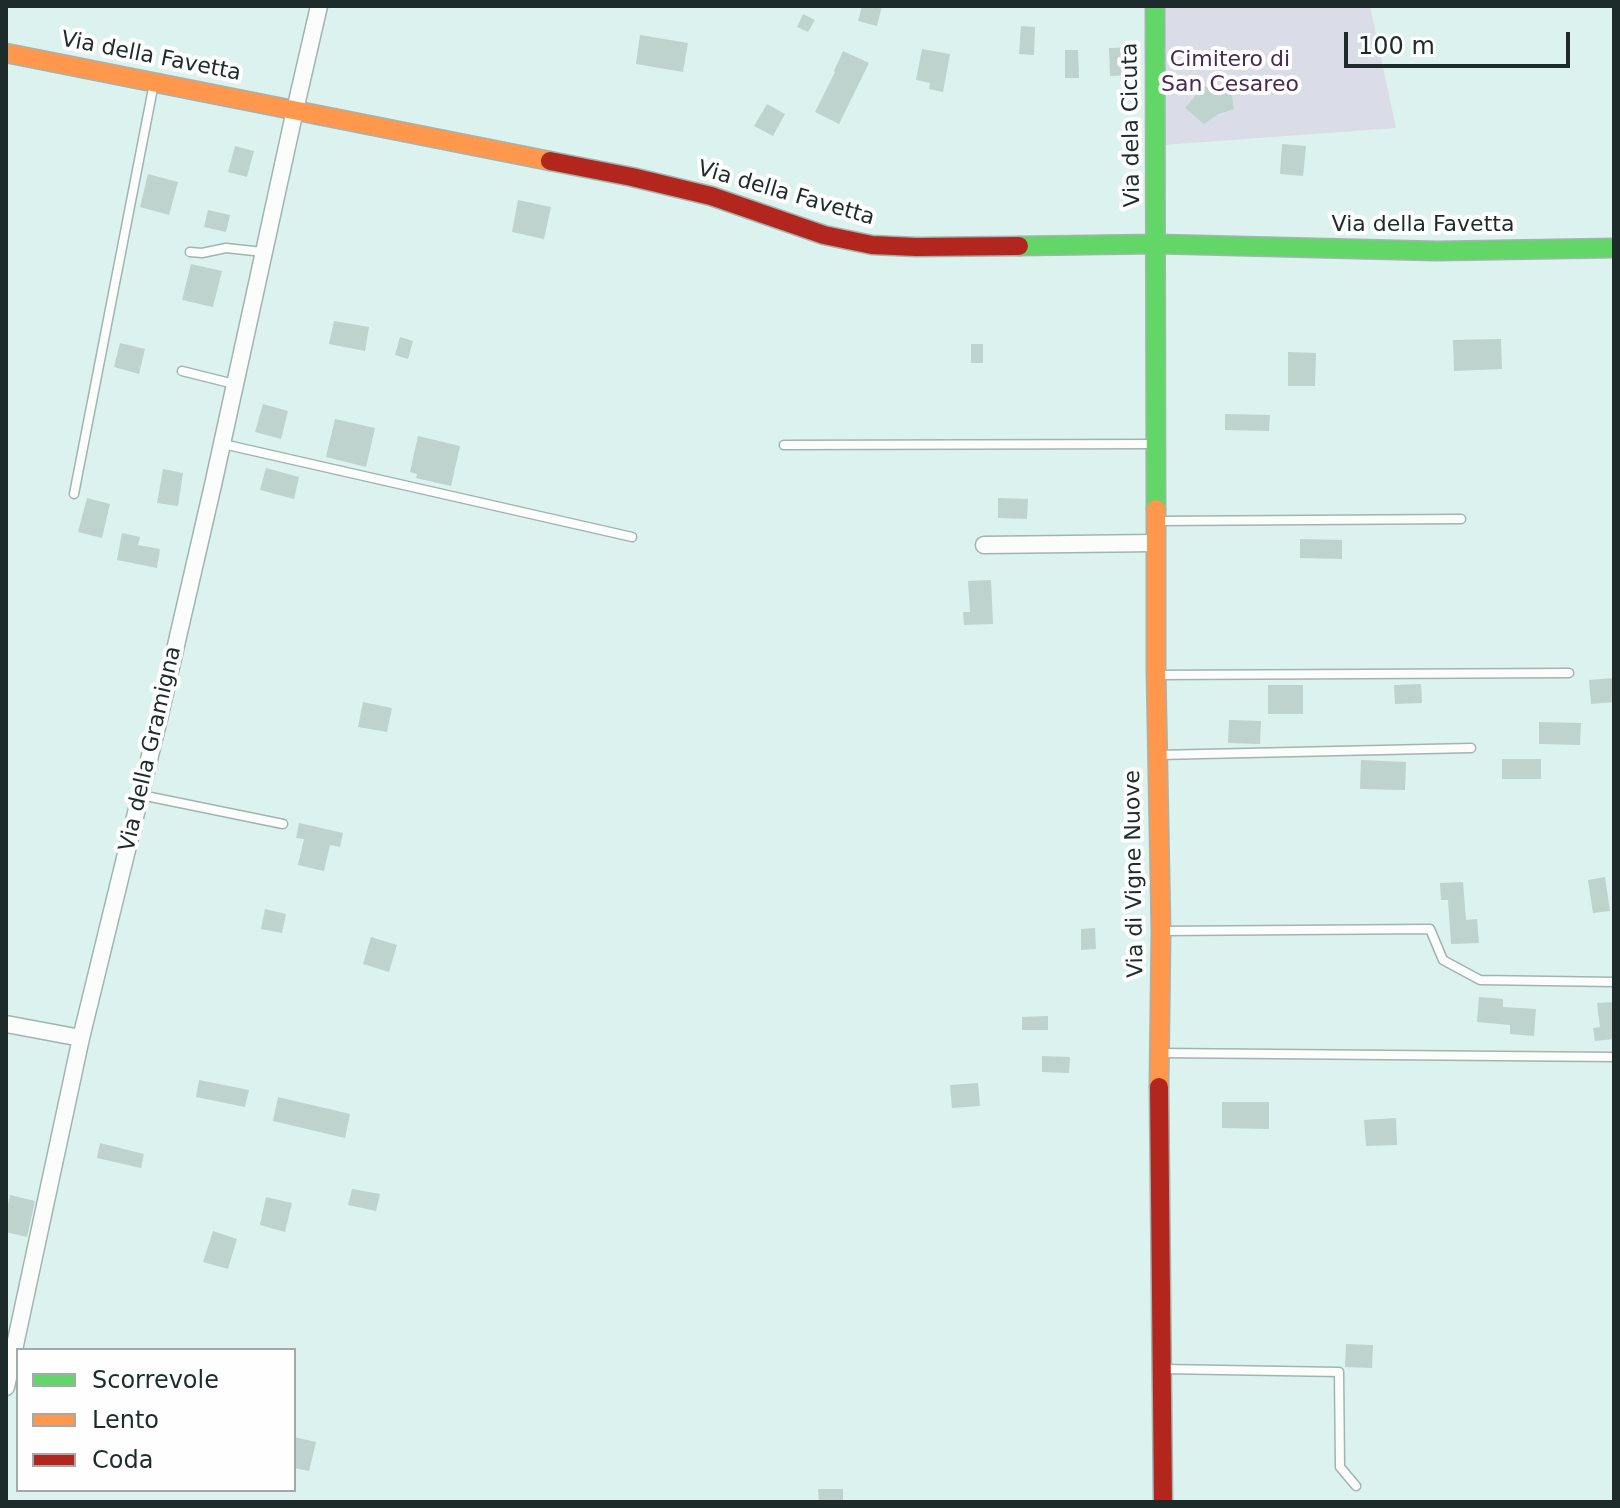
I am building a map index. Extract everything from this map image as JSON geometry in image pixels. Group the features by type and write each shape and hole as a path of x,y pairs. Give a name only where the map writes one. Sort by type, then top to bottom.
{"street":[{"name":"Via della Gramigna","path":"6,1387 81,1038 222,444 319,6"},
{"name":"Via dela Cicuta","path":"1155,6 1157,244"},
{"name":"Via della Favetta","path":"6,53 632,177 711,196 824,235 872,245 1157,244 1437,251 1614,248"},
{"name":"Via di Vigne Nuove","path":"1157,244 1156,675 1161,931 1158,1135 1163,1502"},
{"path":"984,545 1156,543"},
{"path":"6,1024 81,1038"}],"lane":[{"path":"74,494 155,82"},
{"path":"190,252 213,252 226,248 263,252"},
{"path":"182,371 235,384"},
{"path":"222,444 632,537"},
{"path":"784,445 1157,444"},
{"path":"1157,521 1461,519"},
{"path":"1156,675 1569,673"},
{"path":"1157,755 1471,748"},
{"path":"140,795 283,824"},
{"path":"1161,931 1430,929 1443,960 1480,980 1614,982"},
{"path":"1159,1053 1614,1057"},
{"path":"1161,1369 1339,1372 1340,1467 1356,1486"}],"green space":[{"name":"Cimitero di San Cesareo","path":"1161,6 1370,6 1396,128 1163,145"}],"building":[{"path":"862,6 882,6 877,26 858,21"},
{"path":"803,14 815,20 808,32 797,27"},
{"path":"1021,26 1035,27 1034,55 1019,54"},
{"path":"640,35 688,43 683,72 636,64"},
{"path":"1133,47 1134,75 1110,76 1109,48"},
{"path":"922,49 950,54 943,92 929,89 930,83 916,80"},
{"path":"1065,50 1078,50 1079,78 1065,78"},
{"path":"843,51 869,63 839,124 815,112"},
{"path":"1230,84 1234,109 1218,114 1204,124 1185,108 1203,87"},
{"path":"767,104 785,114 773,136 754,126"},
{"path":"1282,144 1306,146 1303,176 1280,174"},
{"path":"235,146 254,151 247,177 228,172"},
{"path":"148,174 178,182 169,215 140,207"},
{"path":"518,200 551,207 544,239 512,232"},
{"path":"208,210 230,215 226,232 204,227"},
{"path":"191,264 222,271 213,307 182,300"},
{"path":"334,321 369,327 365,351 329,344"},
{"path":"400,337 413,341 408,359 395,355"},
{"path":"1501,339 1502,369 1454,371 1453,340"},
{"path":"120,343 145,349 139,374 114,367"},
{"path":"971,344 983,344 983,363 971,363"},
{"path":"1288,352 1316,353 1315,386 1288,386"},
{"path":"263,404 288,411 281,439 255,432"},
{"path":"1225,414 1270,415 1269,431 1225,430"},
{"path":"335,419 375,428 366,467 326,457"},
{"path":"418,436 460,446 451,486 416,478 417,474 410,472"},
{"path":"266,468 299,477 294,499 260,490"},
{"path":"163,469 183,473 178,506 157,503"},
{"path":"87,498 110,504 102,538 78,532"},
{"path":"998,498 1028,499 1027,519 998,518"},
{"path":"122,533 140,537 138,545 160,549 157,568 117,560"},
{"path":"1300,539 1342,540 1342,559 1300,558"},
{"path":"991,580 993,624 964,625 963,612 970,612 968,581"},
{"path":"1614,678 1614,702 1591,704 1589,680"},
{"path":"1421,684 1422,703 1395,704 1394,685"},
{"path":"1268,685 1303,685 1303,714 1268,714"},
{"path":"363,702 392,708 387,732 358,727"},
{"path":"1229,720 1261,721 1260,744 1228,743"},
{"path":"1539,722 1581,723 1580,745 1539,744"},
{"path":"1502,759 1541,759 1541,779 1502,779"},
{"path":"1361,760 1406,762 1405,790 1360,789"},
{"path":"299,823 343,833 340,847 330,845 324,871 298,865 304,839 296,838"},
{"path":"1605,877 1610,911 1593,913 1588,880"},
{"path":"1463,882 1466,920 1477,919 1479,943 1451,944 1448,900 1441,900 1440,883"},
{"path":"265,909 286,914 282,933 261,929"},
{"path":"1095,928 1096,949 1081,950 1081,929"},
{"path":"371,937 397,945 389,972 363,964"},
{"path":"1479,997 1503,999 1503,1007 1536,1009 1534,1036 1510,1034 1510,1025 1477,1022"},
{"path":"1614,1002 1614,1039 1595,1041 1593,1028 1600,1027 1597,1003"},
{"path":"1048,1016 1048,1030 1022,1030 1022,1017"},
{"path":"1042,1056 1070,1057 1069,1073 1042,1072"},
{"path":"199,1080 249,1090 245,1107 196,1097"},
{"path":"978,1083 980,1106 952,1108 950,1085"},
{"path":"278,1097 350,1114 345,1138 273,1121"},
{"path":"1222,1102 1269,1102 1269,1129 1222,1128"},
{"path":"1396,1118 1397,1145 1366,1146 1364,1120"},
{"path":"100,1143 144,1154 141,1168 97,1158"},
{"path":"352,1189 380,1194 376,1211 348,1205"},
{"path":"10,1195 35,1201 27,1237 6,1232"},
{"path":"266,1197 292,1203 285,1232 260,1225"},
{"path":"213,1231 237,1239 228,1269 203,1262"},
{"path":"1346,1344 1373,1345 1372,1368 1345,1367"},
{"path":"296,1437 316,1442 309,1471 296,1468"},
{"path":"818,1489 843,1489 843,1502 819,1502"}],"traffic: fast":[{"path":"1155,6 1156,509"},
{"path":"1019,246 1157,244 1437,251 1614,248"}],"traffic: slow":[{"path":"6,53 550,161"},
{"path":"1156,509 1161,931 1159,1087"}],"traffic: jam":[{"path":"550,161 711,196 824,235 872,245 1019,246"},
{"path":"1159,1087 1163,1502"}]}
